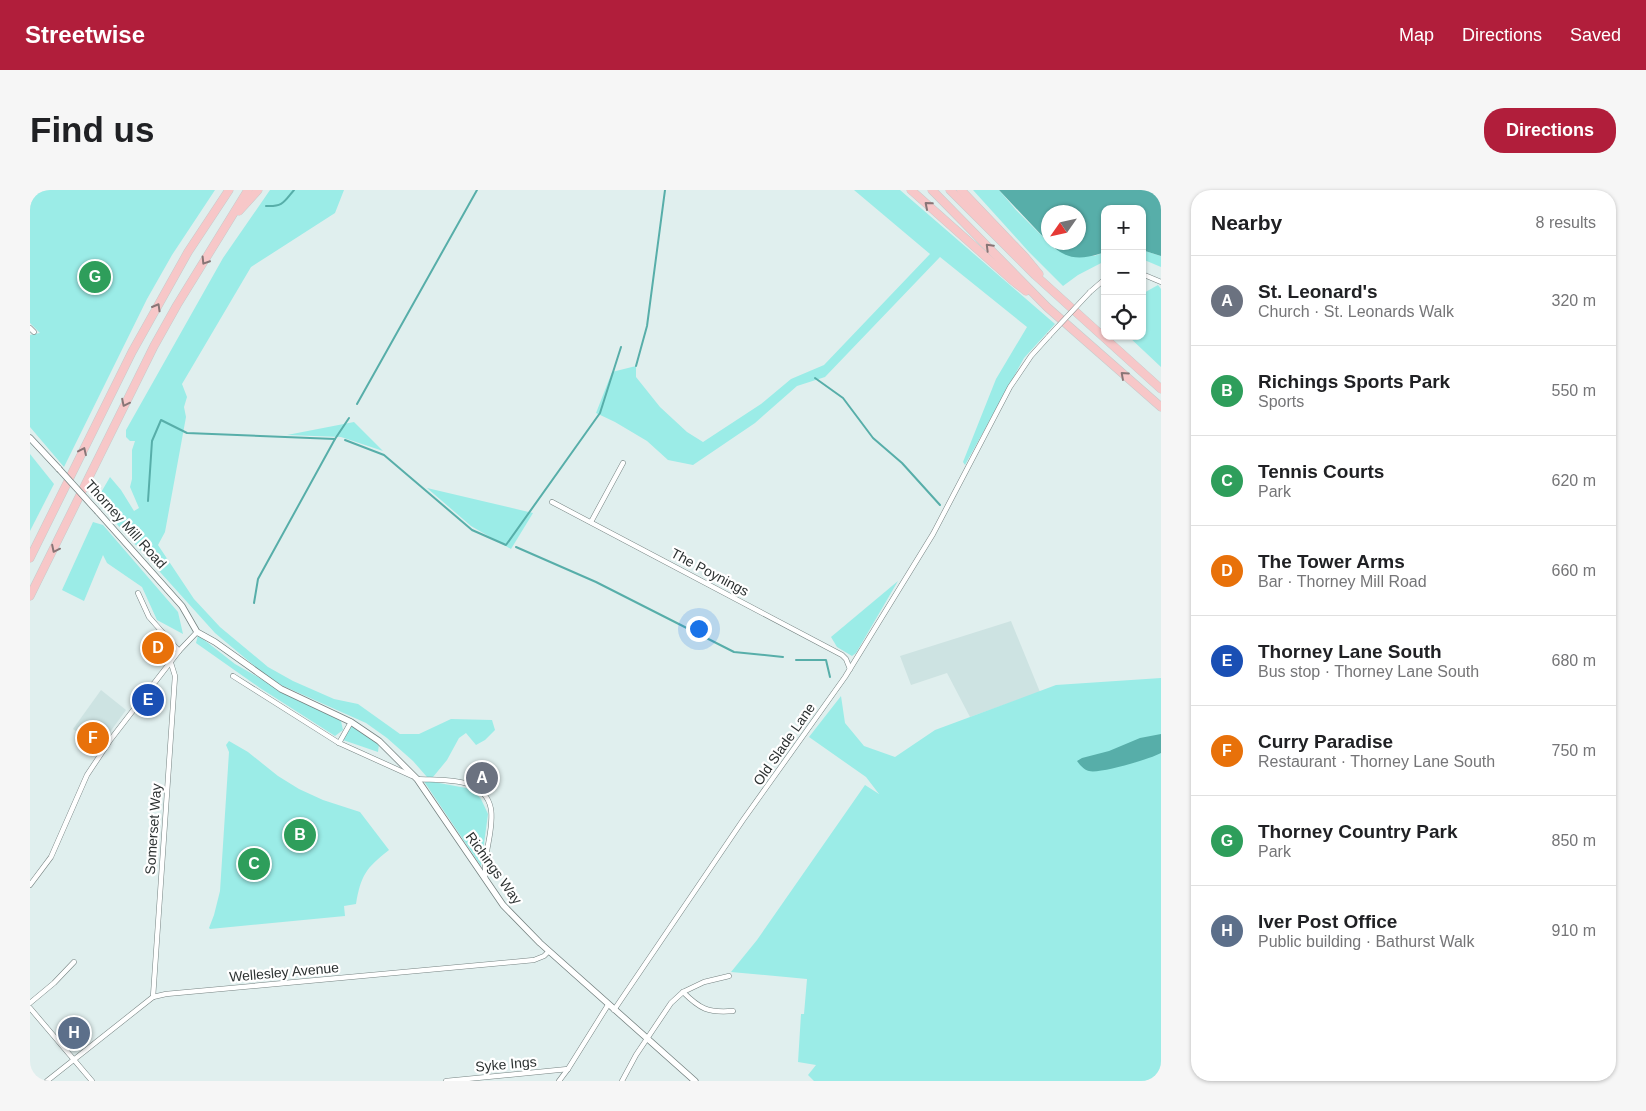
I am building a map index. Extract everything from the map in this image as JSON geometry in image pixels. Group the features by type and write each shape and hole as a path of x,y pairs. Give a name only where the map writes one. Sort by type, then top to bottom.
{"highway":[{"path":"30,558 132,352 188,252 229,190"},
{"path":"30,596 150,353 248,190"},
{"path":"231,220 258,190"},
{"path":"911,190 1012,280 1048,306"},
{"path":"932,190 1048,306 1161,407"},
{"path":"950,190 1056,295 1161,389"},
{"path":"962,190 1026,257 1056,295"}],"street":[{"path":"1146,276 1161,282"},
{"name":"Old Slade Lane","path":"614,1010 850,669 933,534 1010,387 1031,356 1090,292 1101,283"},
{"path":"30,328 34,332"},
{"name":"Thorney Mill Road","path":"30,438 182,606 197,632"},
{"path":"591,522 623,463"},
{"name":"The Poynings","path":"552,502 842,656 850,669"},
{"path":"138,594 150,617 179,652"},
{"path":"30,885 51,857 87,776 111,740 179,652 197,632"},
{"name":"Richings Way","path":"197,632 215,642 281,689 351,722 379,741 416,778 503,905 549,951 695,1081"},
{"name":"Somerset Way","path":"153,997 175,676 171,663"},
{"path":"233,676 339,743 416,778 467,783 482,791 489,802 492,825 486,858 485,878"},
{"path":"339,743 351,722"},
{"name":"Wellesley Avenue","path":"47,1081 153,997 176,993 534,960 544,956 549,951"},
{"path":"30,1003 54,983 74,962"},
{"path":"622,1081 671,1003 683,992 704,982 729,976"},
{"path":"683,992 693,1002 704,1008 717,1012 733,1011"},
{"path":"559,1081 608,1004"},
{"path":"30,1008 92,1081"},
{"name":"Syke Ings","path":"446,1081 568,1069"}],"shaded area":[{"path":"30,190 215,190 172,255 147,299 64,467 30,427 30,335 40,333 30,323"},
{"path":"270,190 344,190 335,213 251,267 182,384 187,397 184,407 186,417 165,532 158,545 194,599 220,627 268,667 293,681 334,699 358,704 400,734 419,734 451,719 492,720 495,730 485,740 476,745 466,733 459,738 447,760 433,777 427,777 413,761 387,738 366,723 281,685 264,674 215,633 96,501 110,477 134,511 139,508 130,487 132,479 132,450 135,441 130,441 126,437 126,430 223,258"},
{"path":"854,190 900,190 1055,324 1024,358 965,465 963,462 996,379 1027,327 940,257 825,377 797,386 755,423 693,465 668,460 647,441 596,413 612,372 636,366 636,377 660,407 687,432 703,442 761,404 791,379 824,365 930,254"},
{"path":"973,190 999,190 1041,235 1041,250 1061,250 1094,256 1101,253 1101,263 1078,275 1063,286 1029,252"},
{"path":"999,190 1161,190 1161,256 1146,251 1146,205 1101,205 1101,253 1075,257 1058,250 1086,250 1086,205 1041,205 1041,235"},
{"path":"1146,251 1161,256 1161,267 1146,261"},
{"path":"1158,285 1161,289 1161,367 1132,340 1146,340 1146,292"},
{"path":"354,422 383,451 341,437 287,435"},
{"path":"30,454 54,484 30,531"},
{"path":"427,488 533,513 511,549 471,526"},
{"path":"93,522 103,525 178,612 183,634 157,620 142,587 107,563 103,555 84,601 62,590"},
{"path":"898,581 856,653 852,656 837,647 831,637"},
{"path":"1011,621 1040,692 970,717 947,673 911,685 900,656"},
{"path":"198,635 235,664 341,721 343,730 335,736 260,688 196,643"},
{"path":"1161,678 1161,1081 814,1081 808,1075 816,1065 798,1062 801,1014 804,1014 807,979 731,972 757,940 865,785 879,794 866,777 809,737 841,696 845,723 864,746 895,757 935,730 1056,685"},
{"path":"101,690 126,710 99,747 73,729"},
{"path":"351,726 379,744 378,752 343,740"},
{"path":"1161,734 1161,753 1155,756 1114,768 1095,771 1085,770 1077,761 1109,751 1140,738"},
{"path":"229,741 248,752 278,776 299,789 323,800 360,812 389,850 366,873 360,886 356,904 344,906 345,916 209,928 220,891 229,752 226,745"},
{"path":"423,780 466,788 474,791 481,799 488,814 481,866"}],"waterway":[{"path":"266,206 280,205 294,190"},
{"path":"357,404 477,190"},
{"path":"636,366 647,326 665,190"},
{"path":"345,440 384,455 472,530 506,545 600,413 621,347"},
{"path":"815,378 843,398 873,438 902,463 940,505"},
{"path":"254,603 258,579 335,439 349,418"},
{"path":"148,501 152,441 161,420 187,433 335,439"},
{"path":"516,547 596,582 734,652 783,657"},
{"path":"796,660 826,660 830,677"}],"place":[{"name":"Thorney Country Park","path":"95,277"},
{"name":"The Tower Arms","path":"158,648"},
{"name":"Thorney Lane South","path":"148,700"},
{"name":"Curry Paradise","path":"93,738"},
{"name":"St. Leonard's","path":"482,778"},
{"name":"Richings Sports Park","path":"300,835"},
{"name":"Tennis Courts","path":"254,864"},
{"name":"Iver Post Office","path":"74,1033"}]}
